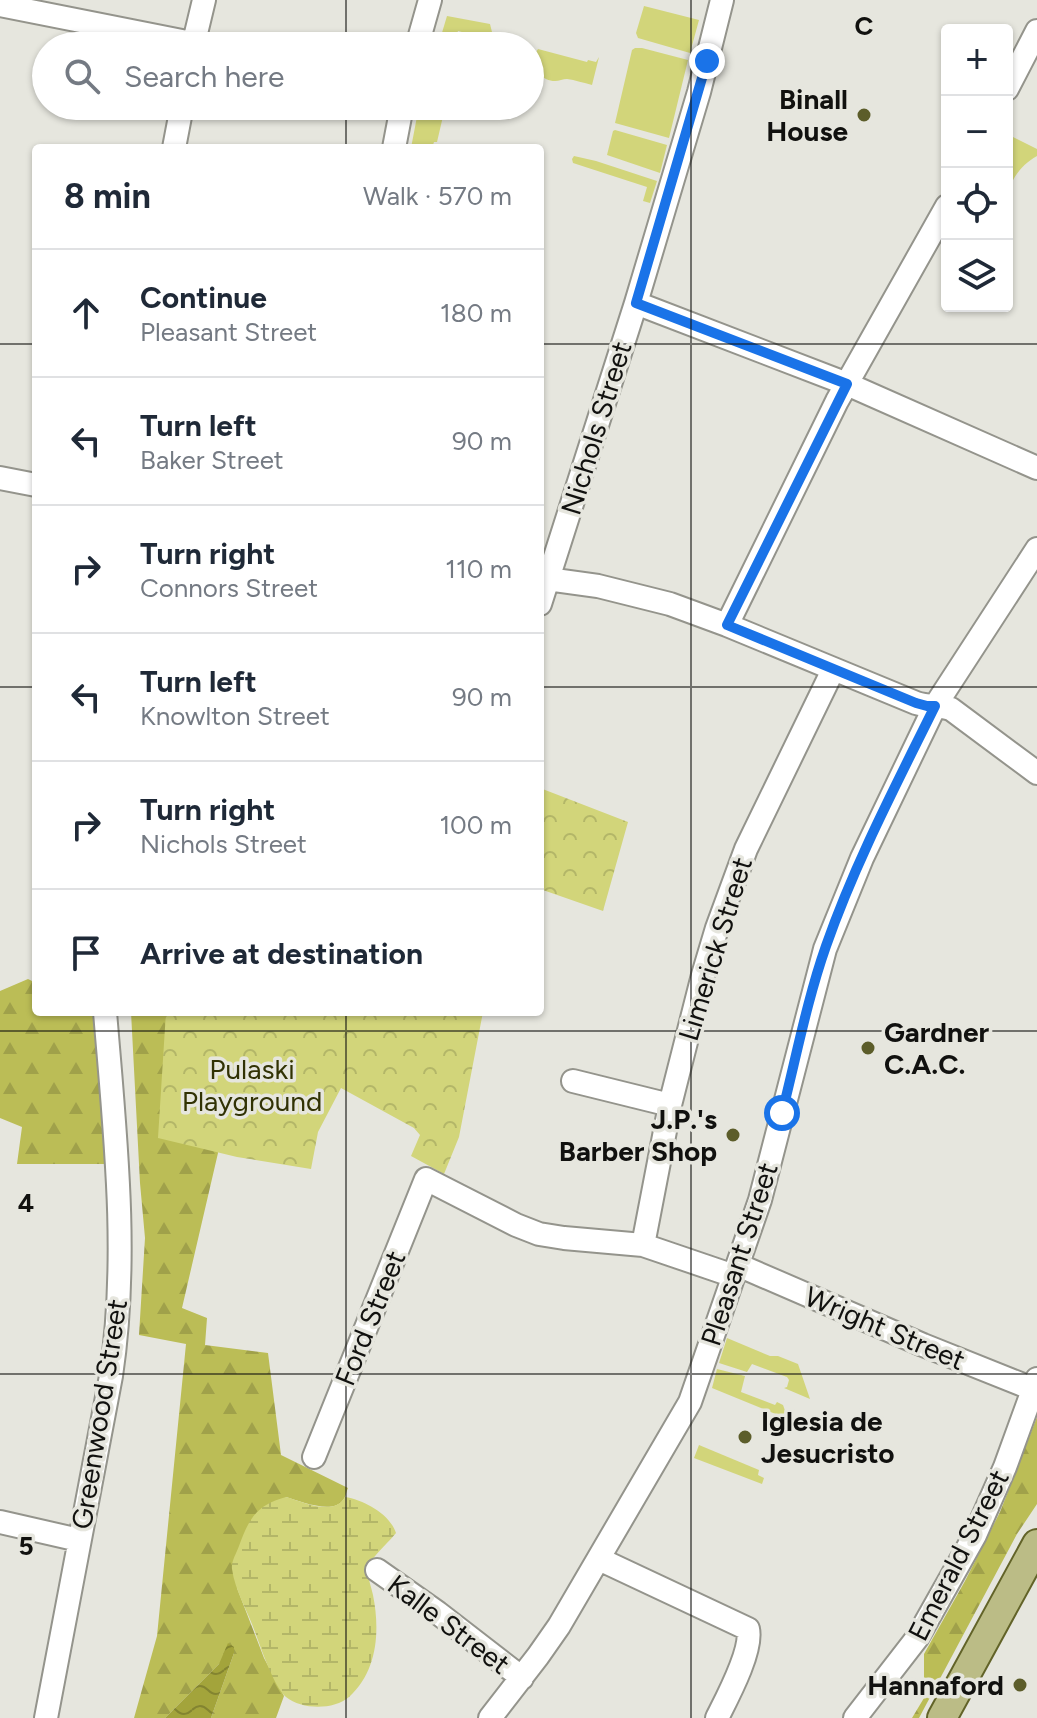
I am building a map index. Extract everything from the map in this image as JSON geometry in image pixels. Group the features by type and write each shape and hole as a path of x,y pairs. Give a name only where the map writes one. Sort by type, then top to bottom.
{"main road":[{"path":"942,1718 1037,1544"}],"street":[{"path":"200,32 204,0"},
{"path":"421,32 430,0"},
{"name":"Nichols Street","path":"544,579 636,303 699,92 722,0"},
{"path":"0,5 134,32"},
{"path":"1013,77 1037,31"},
{"path":"175,144 179,120"},
{"path":"395,144 399,120"},
{"path":"727,625 847,384 941,217"},
{"path":"636,303 847,384 1037,468"},
{"path":"0,478 32,484"},
{"name":"Pleasant Street","path":"490,1718 559,1626 690,1402 760,1200 825,949 867,845 935,706 1037,549"},
{"path":"544,579 598,586 670,604 916,703 944,707 961,716 1037,773"},
{"name":"Limerick Street","path":"643,1245 670,1105 703,975 739,867 833,670"},
{"name":"Greenwood Street","path":"46,1718 113,1360 120,1285 117,1149 105,1016"},
{"path":"573,1081 670,1105"},
{"name":"Wright Street","path":"426,1179 539,1234 643,1245 736,1270 923,1345 1035,1384"},
{"name":"Ford Street","path":"314,1457 426,1179"},
{"name":"Emerald Street","path":"855,1718 917,1638 975,1535 996,1489 1035,1384"},
{"path":"0,1522 79,1540"},
{"path":"599,1559 748,1629 750,1637 746,1651 717,1718"},
{"name":"Kalle Street","path":"377,1570 522,1678"}],"green space":[{"path":"644,6 699,20 690,53 638,38 636,33"},
{"path":"447,16 490,24 492,32 458,31 442,32"},
{"path":"635,48 688,60 669,138 615,123"},
{"path":"544,51 587,62 596,62 599,57 592,85 567,79 544,78"},
{"path":"416,120 442,120 437,142 412,144"},
{"path":"615,130 667,145 660,173 607,155"},
{"path":"1013,137 1037,149 1037,156 1013,180"},
{"path":"574,156 657,181 650,203 643,201 647,187 573,163"},
{"path":"544,790 628,822 603,911 544,890"},
{"path":"28,979 32,981 32,1016 94,1016 105,1102 107,1164 17,1164 22,1127 0,1118 0,991"},
{"path":"131,1016 204,1016 218,1153 182,1308 207,1318 205,1345 268,1353 281,1455 348,1488 343,1500 332,1506 316,1506 286,1497 237,1588 264,1658 284,1696 276,1718 211,1718 234,1653 165,1718 134,1718 157,1636 186,1344 139,1335 145,1238"},
{"name":"Pulaski Playground","path":"166,1016 482,1016 459,1137 444,1174 411,1156 420,1135 414,1128 341,1088 318,1132 311,1169 237,1157 158,1138"},
{"path":"727,1338 798,1364 810,1399 784,1388 789,1380 787,1377 752,1364 747,1372 719,1363"},
{"path":"717,1369 745,1376 741,1392 783,1405 788,1419 712,1388"},
{"path":"1037,1417 1037,1504 1017,1534 919,1718 912,1718 924,1698 924,1654 1000,1512"},
{"path":"699,1445 759,1470 758,1475 764,1478 762,1484 694,1458"},
{"path":"286,1497 326,1507 340,1503 345,1497 352,1499 382,1514 396,1533 368,1569 376,1622 371,1663 359,1687 349,1697 327,1706 300,1704 281,1692 268,1667 234,1577 233,1561 250,1521 267,1504"}],"water":[{"path":"228,1643 234,1647 234,1653 211,1718 165,1718 219,1664"}],"place":[{"name":"Binall House","path":"864,115"},
{"name":"Gardner C.A.C.","path":"868,1048"},
{"name":"J.P.'s Barber Shop","path":"733,1135"},
{"name":"Iglesia de Jesucristo","path":"745,1437"},
{"name":"Hannaford","path":"1020,1685"}],"route":[{"path":"707,61 636,303 847,384 727,625 916,703 935,706 879,819 825,949 782,1113"}]}
